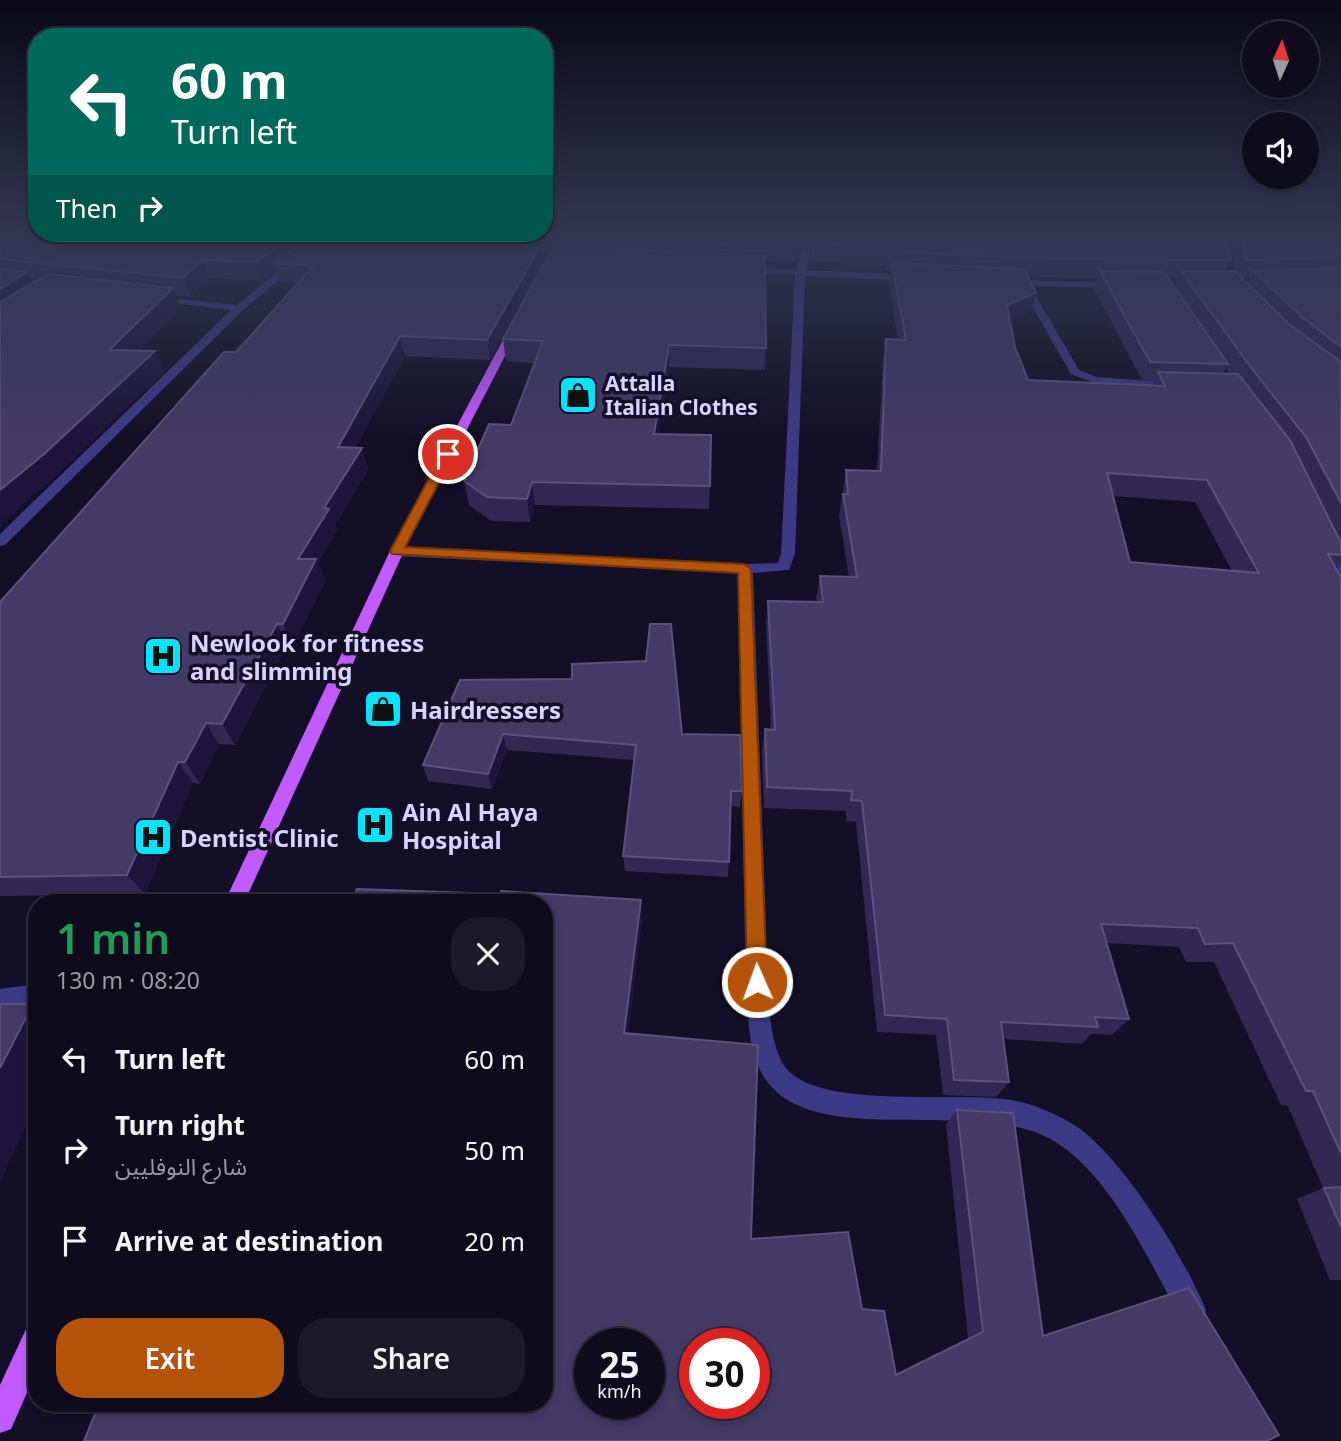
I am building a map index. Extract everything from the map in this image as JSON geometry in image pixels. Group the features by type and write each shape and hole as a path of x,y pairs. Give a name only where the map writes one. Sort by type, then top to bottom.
{"main road":[{"path":"238,894 397,551 525,308"},
{"path":"0,1418 28,1357"}],"street":[{"path":"186,302 239,308"},
{"path":"0,542 246,302"},
{"path":"397,551 744,569 775,569 787,563 799,302"},
{"path":"1035,302 1075,372 1095,380 1191,387"},
{"path":"1320,531 1341,578"},
{"path":"744,569 757,982 763,1037 776,1077 802,1094 834,1104 1017,1113 1064,1133 1099,1162 1130,1207 1208,1336"},
{"path":"0,1000 28,996"}],"building":[{"path":"0,302 158,302 109,350 155,351 43,455 0,490"},
{"path":"281,302 508,302 487,340 400,336 338,447 362,448 324,508 329,509 298,559 316,559 283,624 277,624 222,724 206,723 185,762 178,762 127,875 0,877 0,602 224,352 236,352"},
{"path":"523,302 766,302 766,348 669,345 654,434 711,435 710,486 532,482 527,499 487,497 464,481 489,424 511,425 543,341 503,339"},
{"path":"899,302 1014,302 1007,305 1015,347 1028,380 1165,386 1158,372 1238,374 1290,440 1341,543 1341,555 1328,554 1341,578 1341,1153 1313,1091 1306,1091 1233,943 1205,944 1198,928 1101,924 1129,1019 1095,1017 1098,1027 1001,1022 1009,1082 954,1080 947,1019 885,1015 862,801 851,800 852,791 767,787 765,729 775,730 768,601 823,602 820,576 857,577 843,494 848,494 846,470 881,471 886,339 906,340","holes":["1107,473 1207,480 1259,573 1130,562"]},
{"path":"1117,302 1185,302 1228,364 1150,362"},
{"path":"1204,302 1267,302 1290,325 1341,362 1341,503 1306,437"},
{"path":"1286,302 1341,302 1341,347"},
{"path":"650,624 671,624 682,734 740,735 742,791 731,791 729,862 623,856 636,745 503,734 488,774 423,765 460,680 572,679 572,664 646,661"},
{"path":"357,889 501,894 355,894"},
{"path":"501,891 548,894 501,894"},
{"path":"553,894 641,900 624,1033 758,1045 751,1239 848,1232 862,1309 884,1311 896,1375 983,1332 957,1110 1013,1113 1043,1336 1189,1288 1279,1435 1267,1441 84,1441 96,1412 553,1412"},
{"path":"0,1004 28,1004 28,1014 0,1068"},
{"path":"1341,1187 1341,1227 1324,1188"}],"place":[{"name":"Attalla Italian Clothes","path":"578,395"},
{"name":"Newlook for fitness and slimming","path":"163,656"},
{"name":"Hairdressers","path":"383,709"},
{"name":"Ain Al Haya Hospital","path":"375,825"},
{"name":"Dentist Clinic","path":"153,837"}],"route":[{"path":"448,454 397,551 744,569 757,982"}]}
